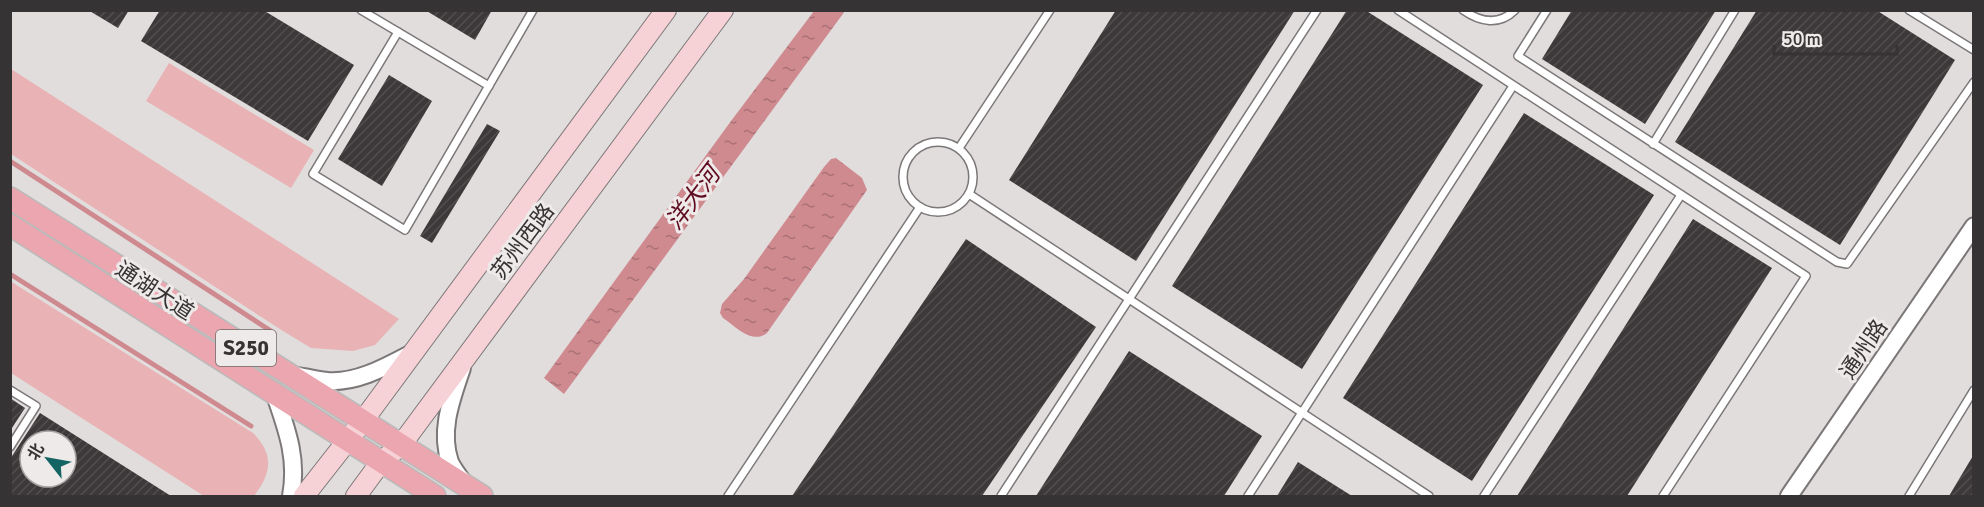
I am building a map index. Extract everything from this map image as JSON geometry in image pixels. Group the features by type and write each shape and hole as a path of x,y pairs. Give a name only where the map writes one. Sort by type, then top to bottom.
{"main road":[{"name":"苏州西路","path":"304,496 362,422 666,10"},
{"name":"苏州西路","path":"356,496 381,462 401,445 723,10"},
{"name":"通湖大道","path":"10,198 473,491"},
{"name":"通湖大道","path":"10,225 435,496"}],"street":[{"name":"通州路","path":"1789,496 1969,243 1974,226"},
{"path":"287,374 330,381 348,379 380,369 412,353"},
{"path":"464,359 449,406 446,429 447,446 451,464 473,491"},
{"path":"275,395 294,460 291,496"}],"lane":[{"path":"362,10 489,86"},
{"path":"398,32 313,174 405,230 533,10"},
{"path":"959,148 1050,10"},
{"path":"1001,496 1317,10"},
{"path":"1398,10 1806,276 1663,496"},
{"path":"1462,10 1486,22 1510,16 1515,10"},
{"path":"1547,10 1518,56 1827,256 1837,262 1847,264 1974,82"},
{"path":"1653,144 1735,10"},
{"path":"1913,11 1974,50"},
{"path":"1248,496 1513,86"},
{"path":"942,141 954,144 970,160 973,183 969,194 962,203 941,212 920,207 910,199 905,189 904,165 919,147 930,142 942,141"},
{"path":"969,194 1429,496"},
{"path":"1484,496 1681,195"},
{"path":"728,496 920,207"},
{"path":"10,390 36,406 10,447"},
{"path":"1909,496 1974,390"}],"shaded area":[{"path":"169,63 314,150 291,188 146,101"},
{"path":"10,69 399,319 375,345 353,351 311,348 283,331 11,154"},
{"path":"10,281 253,433 265,448 268,464 264,479 254,496 204,496 11,373"}],"water":[{"name":"洋大河","path":"814,11 845,11 564,394 544,378"},
{"path":"836,158 862,178 867,190 767,333 755,337 744,333 723,318 720,313 722,304 744,279 824,167 831,159"}],"building":[{"path":"88,10 129,10 118,28"},
{"path":"160,10 263,10 354,65 308,141 141,41"},
{"path":"425,10 492,10 475,40"},
{"path":"1116,10 1295,10 1136,261 1009,180"},
{"path":"1347,10 1365,10 1483,85 1302,369 1172,286"},
{"path":"1572,10 1716,10 1645,124 1542,59"},
{"path":"1757,10 1876,10 1955,60 1840,245 1675,142"},
{"path":"389,75 432,101 382,186 338,159"},
{"path":"1524,113 1654,195 1472,481 1343,398"},
{"path":"487,124 500,131 432,243 420,236"},
{"path":"1693,219 1772,268 1627,496 1517,496"},
{"path":"966,239 1096,327 982,496 792,496"},
{"path":"1129,351 1262,436 1224,496 1036,496"},
{"path":"10,398 25,408 10,431"},
{"path":"40,413 65,429 30,429"},
{"path":"78,437 171,496 10,496 10,459 18,447 18,489 78,489"},
{"path":"1974,454 1974,496 1949,496"},
{"path":"1298,462 1352,496 1277,496"}],"waterway":[{"path":"10,161 274,333"},
{"path":"10,274 251,426"}]}
